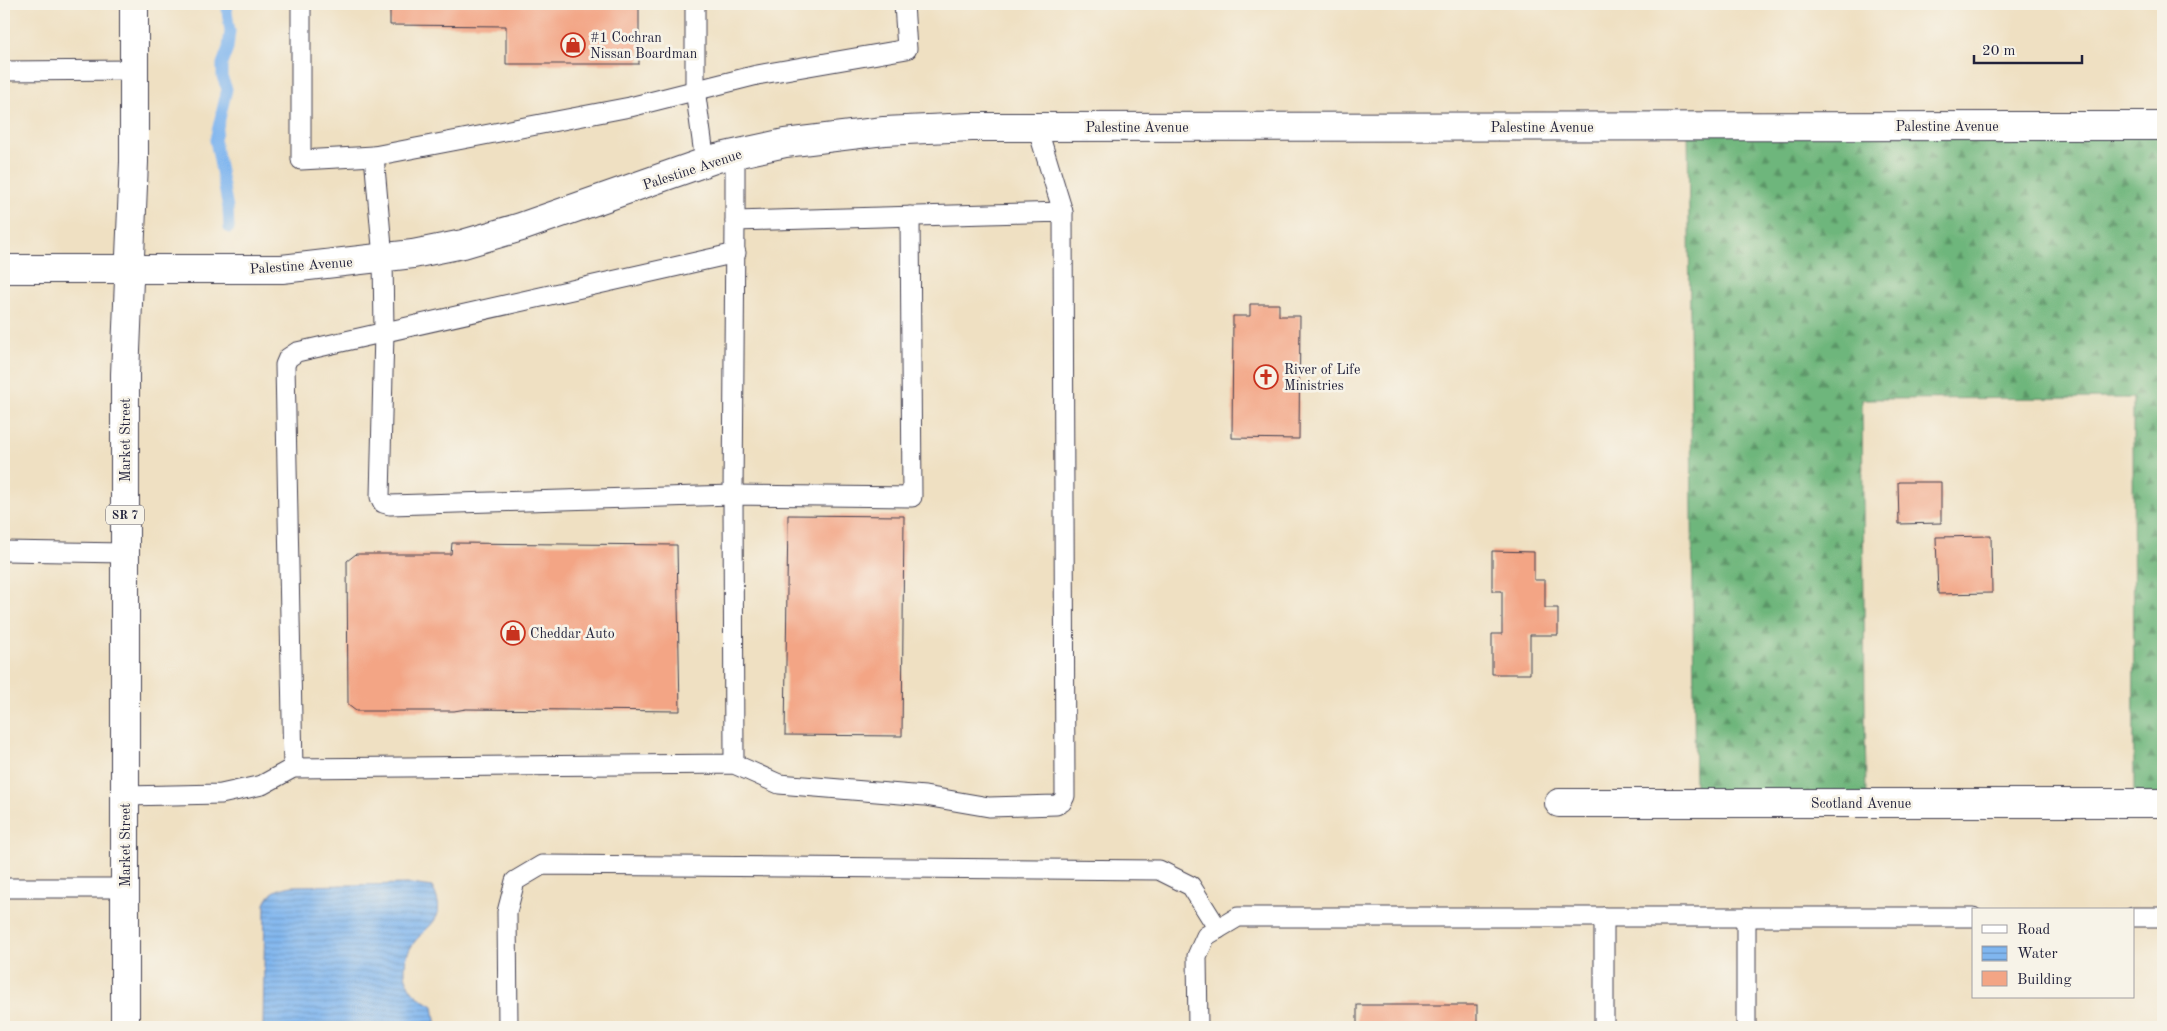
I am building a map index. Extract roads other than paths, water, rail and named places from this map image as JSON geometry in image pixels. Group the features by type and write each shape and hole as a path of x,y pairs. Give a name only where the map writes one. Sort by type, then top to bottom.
{"street":[{"name":"Market Street","path":"125,1027 125,374 134,162 134,4"},
{"name":"Palestine Avenue","path":"4,270 282,269 413,254 463,244 513,230 705,162 735,154 784,143 884,131 972,127 2163,126"},
{"name":"Scotland Avenue","path":"1559,803 2163,803"}],"lane":[{"path":"301,4 301,160 374,156 630,107 757,75 906,49 904,4"},
{"path":"695,4 696,89 705,162"},
{"path":"4,70 134,70"},
{"path":"125,796 221,794 262,785 293,768 734,764 779,784 925,796 989,807 1056,805 1062,802 1065,796 1063,212 1037,127"},
{"path":"734,764 735,154"},
{"path":"374,156 383,258 384,332 380,497 383,503 390,505 733,495 912,497 910,216"},
{"path":"735,221 1063,212"},
{"path":"293,768 285,365 288,358 297,352 736,252"},
{"path":"4,552 125,552"},
{"path":"508,1027 507,912 514,881 542,865 1158,870 1191,886 1218,929"},
{"path":"4,888 125,888"},
{"path":"1198,1027 1197,956 1206,936 1238,917 1972,917"},
{"path":"1604,917 1604,1027"},
{"path":"1746,917 1746,1027"},
{"path":"2134,917 2163,917"}],"water":[{"path":"411,884 432,887 438,903 438,913 435,920 414,943 405,964 406,979 409,986 414,993 433,1006 436,1027 263,1027 265,904 272,893 292,886"}],"waterway":[{"path":"228,4 227,12 230,31 228,48 222,64 222,77 227,89 215,140 228,208 229,228"}],"place":[{"name":"#1 Cochran Nissan Boardman","path":"573,45"},
{"name":"River of Life Ministries","path":"1266,377"},
{"name":"Cheddar Auto","path":"513,633"}]}
